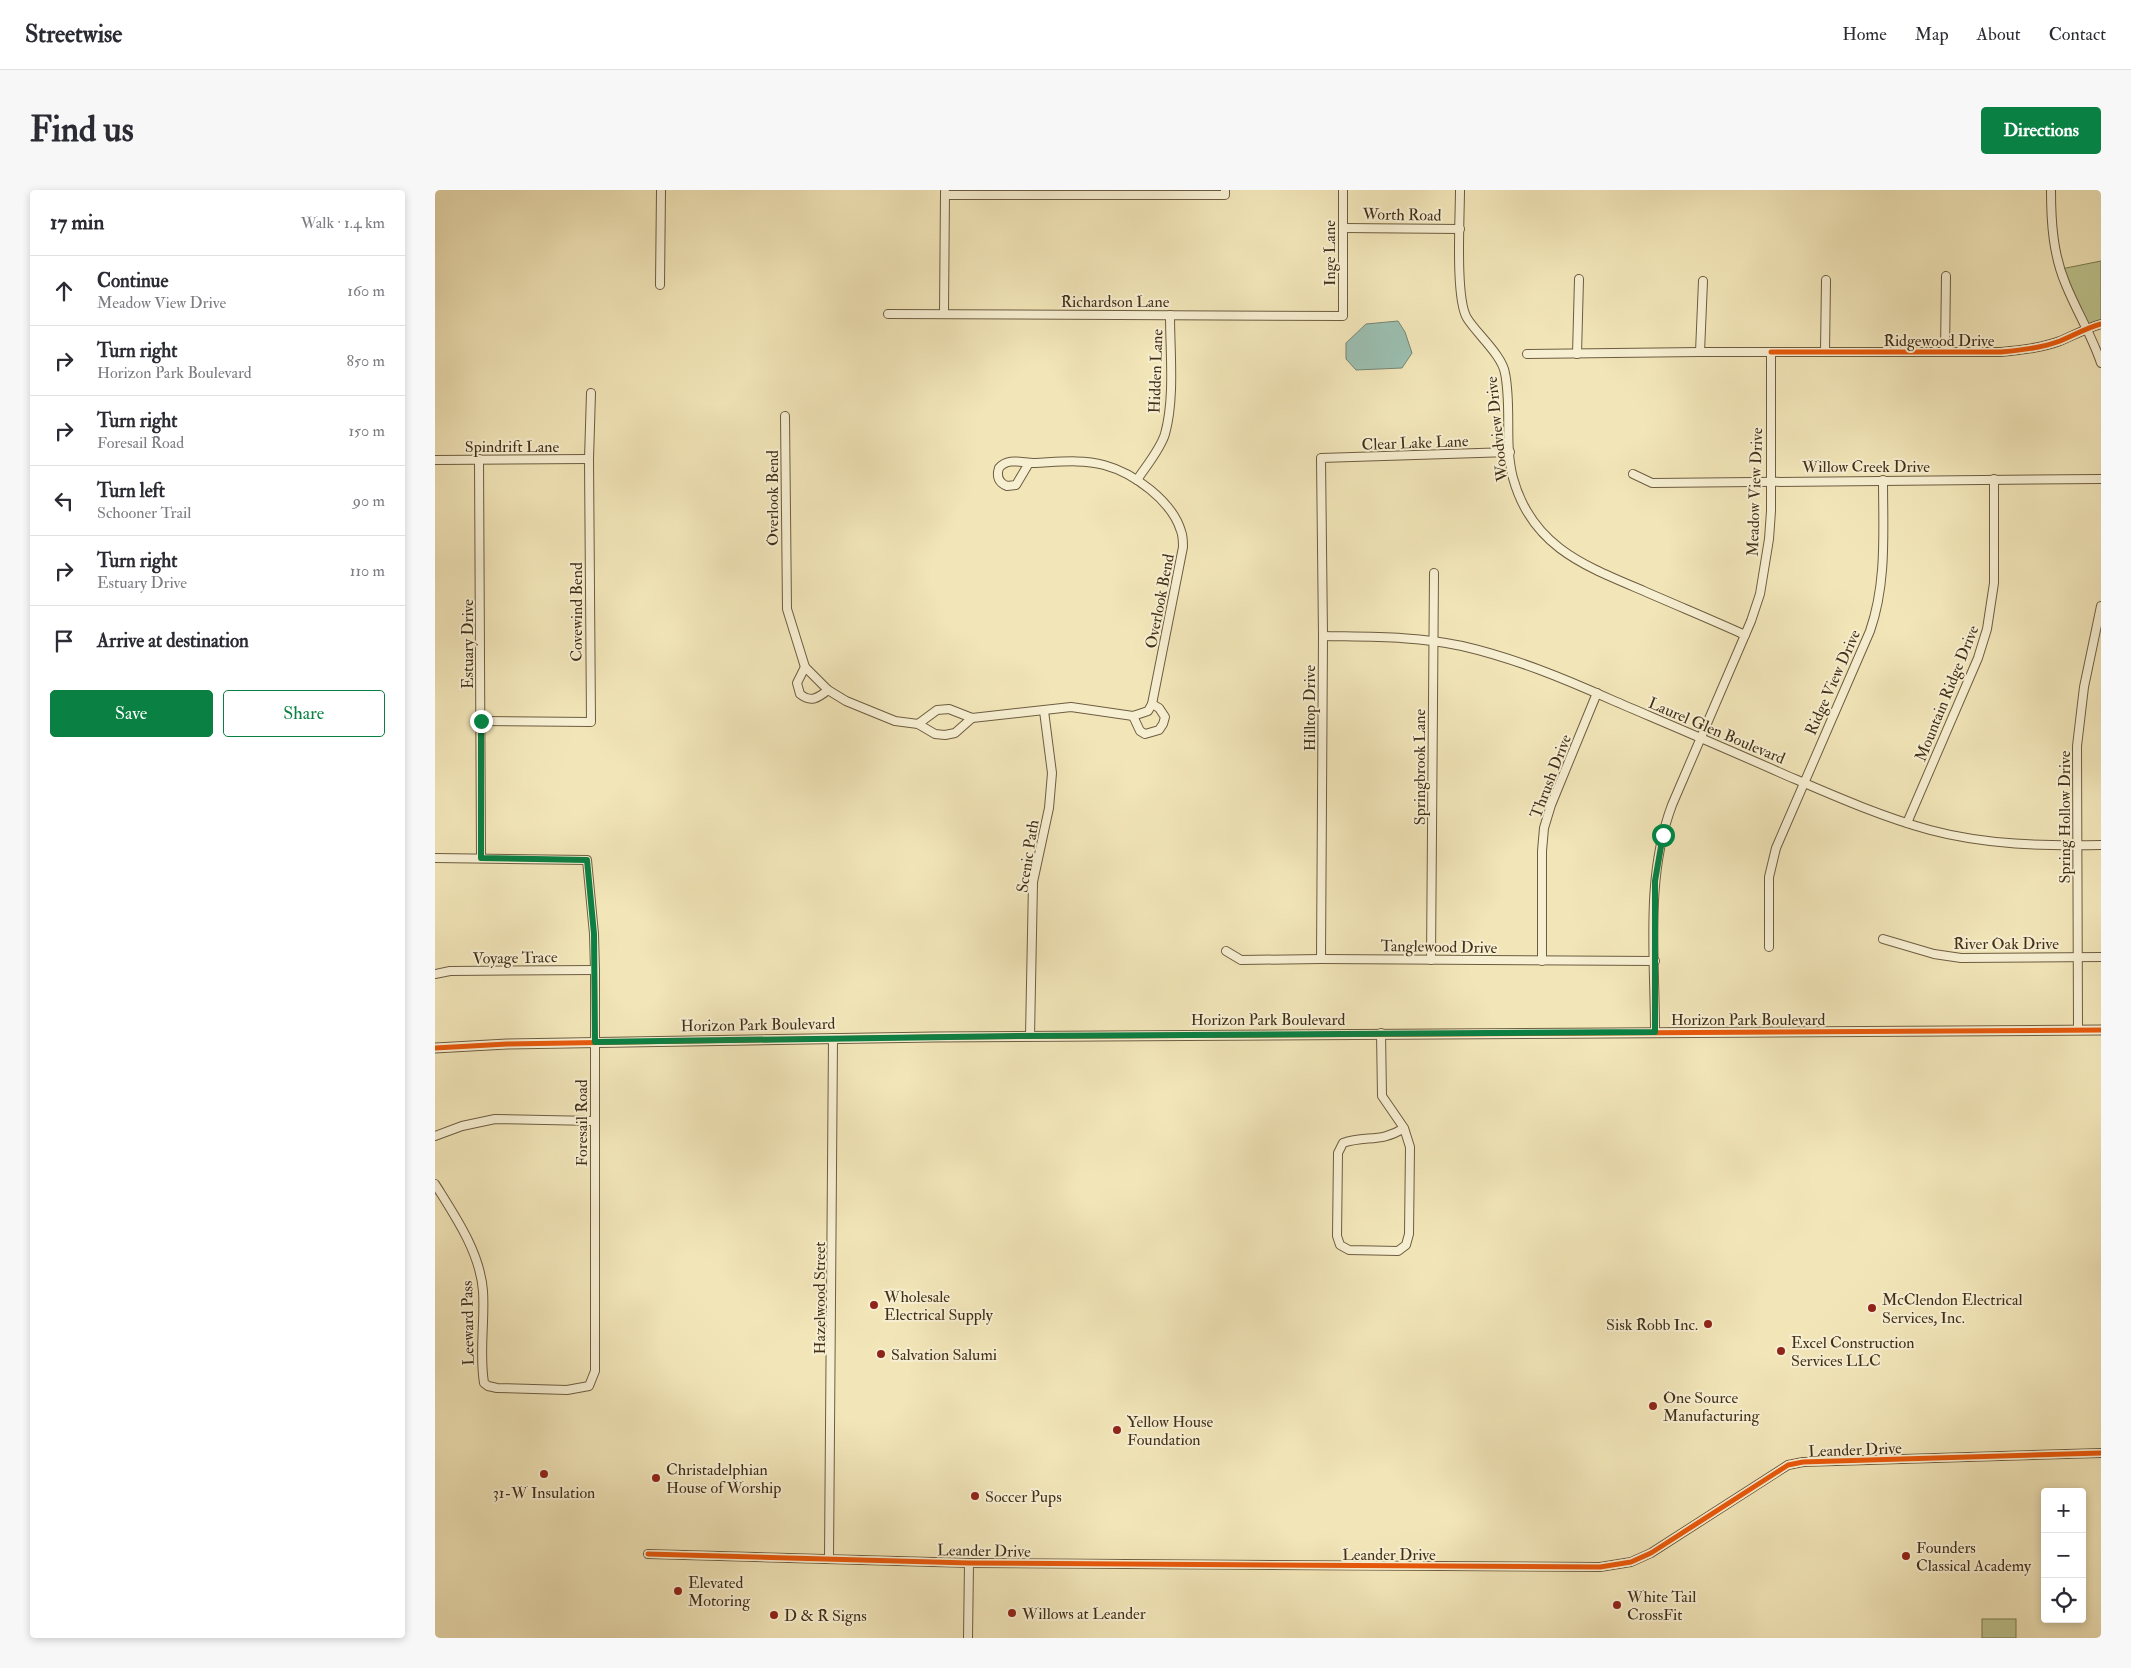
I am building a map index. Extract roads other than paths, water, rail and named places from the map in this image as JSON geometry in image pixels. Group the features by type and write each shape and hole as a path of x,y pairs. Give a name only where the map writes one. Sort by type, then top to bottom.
{"street":[{"path":"660,285 661,190"},
{"name":"Inge Lane","path":"1343,190 1343,316"},
{"name":"Woodview Drive","path":"1460,190 1460,293 1466,316 1491,347 1505,370 1513,477 1520,499 1531,519 1555,546 1587,567 1745,635"},
{"path":"2051,190 2051,218 2057,258 2065,284 2101,363"},
{"path":"945,313 945,192 1225,193"},
{"name":"Worth Road","path":"1343,228 1460,229"},
{"path":"1945,352 1946,276"},
{"path":"1577,354 1579,279"},
{"path":"1825,280 1825,351"},
{"path":"1700,352 1703,281"},
{"name":"Richardson Lane","path":"887,314 1343,316"},
{"name":"Hidden Lane","path":"1137,480 1164,435 1168,417 1171,315"},
{"name":"Ridgewood Drive","path":"1527,354 1825,351 2001,352 2030,349 2060,341 2085,328 2101,324"},
{"name":"Meadow View Drive","path":"1655,1032 1655,881 1659,850 1667,819 1745,635 1760,594 1766,567 1771,481 1771,352"},
{"name":"Covewind Bend","path":"481,721 591,722 589,459 591,393"},
{"name":"Overlook Bend","path":"785,416 787,609 805,667 828,690 864,710 895,722 918,724 935,734 945,735 955,733 972,718"},
{"name":"Clear Lake Lane","path":"1321,458 1510,452"},
{"name":"Hilltop Drive","path":"1321,458 1323,636 1321,959"},
{"name":"Estuary Drive","path":"479,459 481,858"},
{"name":"Spindrift Lane","path":"435,460 589,459"},
{"name":"Overlook Bend","path":"1029,463 1077,461 1105,466 1137,480 1152,491 1174,518 1181,532 1183,547 1152,704"},
{"name":"Willow Creek Drive","path":"1633,474 1652,483 2101,479"},
{"name":"Mountain Ridge Drive","path":"1907,823 1978,658 1987,629 1994,583 1994,479"},
{"name":"Ridge View Drive","path":"1769,947 1768,887 1770,867 1775,848 1870,631 1879,603 1883,568 1883,480"},
{"name":"Springbrook Lane","path":"1431,960 1434,574"},
{"name":"Spring Hollow Drive","path":"2078,1030 2077,746 2084,687 2101,606"},
{"name":"Laurel Glen Boulevard","path":"1323,636 1393,638 1433,642 1460,646 1506,658 1540,669 1853,803 1931,830 1997,842 2044,846 2101,845"},
{"path":"805,667 797,683 800,694 807,699 813,700 828,690"},
{"name":"Thrush Drive","path":"1542,961 1542,851 1544,828 1551,805 1597,694"},
{"path":"918,724 937,710 949,709 972,718 1071,707 1133,716 1148,711 1152,704 1159,708 1165,717 1159,730 1145,734 1140,731 1133,716"},
{"name":"Scenic Path","path":"1030,1036 1033,882 1049,808 1052,773 1045,711"},
{"path":"435,858 481,858"},
{"name":"Foresail Road","path":"481,858 587,860 594,934 595,970 595,1371 589,1386 567,1390 497,1388 483,1383"},
{"name":"River Oak Drive","path":"1883,939 1920,951 1947,957 2101,957"},
{"name":"Tanglewood Drive","path":"1226,951 1241,960 1655,962"},
{"name":"Voyage Trace","path":"435,974 450,971 595,970"},
{"name":"Horizon Park Boulevard","path":"435,1048 467,1045 833,1038 1381,1033 2101,1030"},
{"path":"1381,1033 1381,1096 1404,1128 1410,1147 1409,1234 1406,1245 1398,1251 1349,1250 1340,1245 1337,1236 1338,1153 1343,1143 1351,1140 1380,1139 1393,1135 1404,1128"},
{"name":"Hazelwood Street","path":"829,1558 833,1038"},
{"path":"435,1136 462,1126 495,1119 594,1121"},
{"name":"Leeward Pass","path":"435,1184 468,1240 479,1267 483,1291 481,1370 483,1383"},
{"name":"Leander Drive","path":"648,1554 969,1563 1351,1567 1610,1566 1631,1562 1651,1554 1788,1465 1803,1462 2101,1453"},
{"path":"968,1638 969,1563"}],"place":[{"name":"Wholesale Electrical Supply","path":"874,1305"},
{"name":"McClendon Electrical Services, Inc.","path":"1872,1308"},
{"name":"Sisk Robb Inc.","path":"1708,1324"},
{"name":"Excel Construction Services LLC","path":"1781,1351"},
{"name":"Salvation Salumi","path":"881,1354"},
{"name":"One Source Manufacturing","path":"1653,1406"},
{"name":"Yellow House Foundation","path":"1117,1430"},
{"name":"31-W Insulation","path":"544,1474"},
{"name":"Christadelphian House of Worship","path":"656,1478"},
{"name":"Soccer Pups","path":"975,1496"},
{"name":"Founders Classical Academy","path":"1906,1556"},
{"name":"Elevated Motoring","path":"678,1591"},
{"name":"White Tail CrossFit","path":"1617,1605"},
{"name":"Willows at Leander","path":"1012,1613"},
{"name":"D & R Signs","path":"774,1615"}]}
